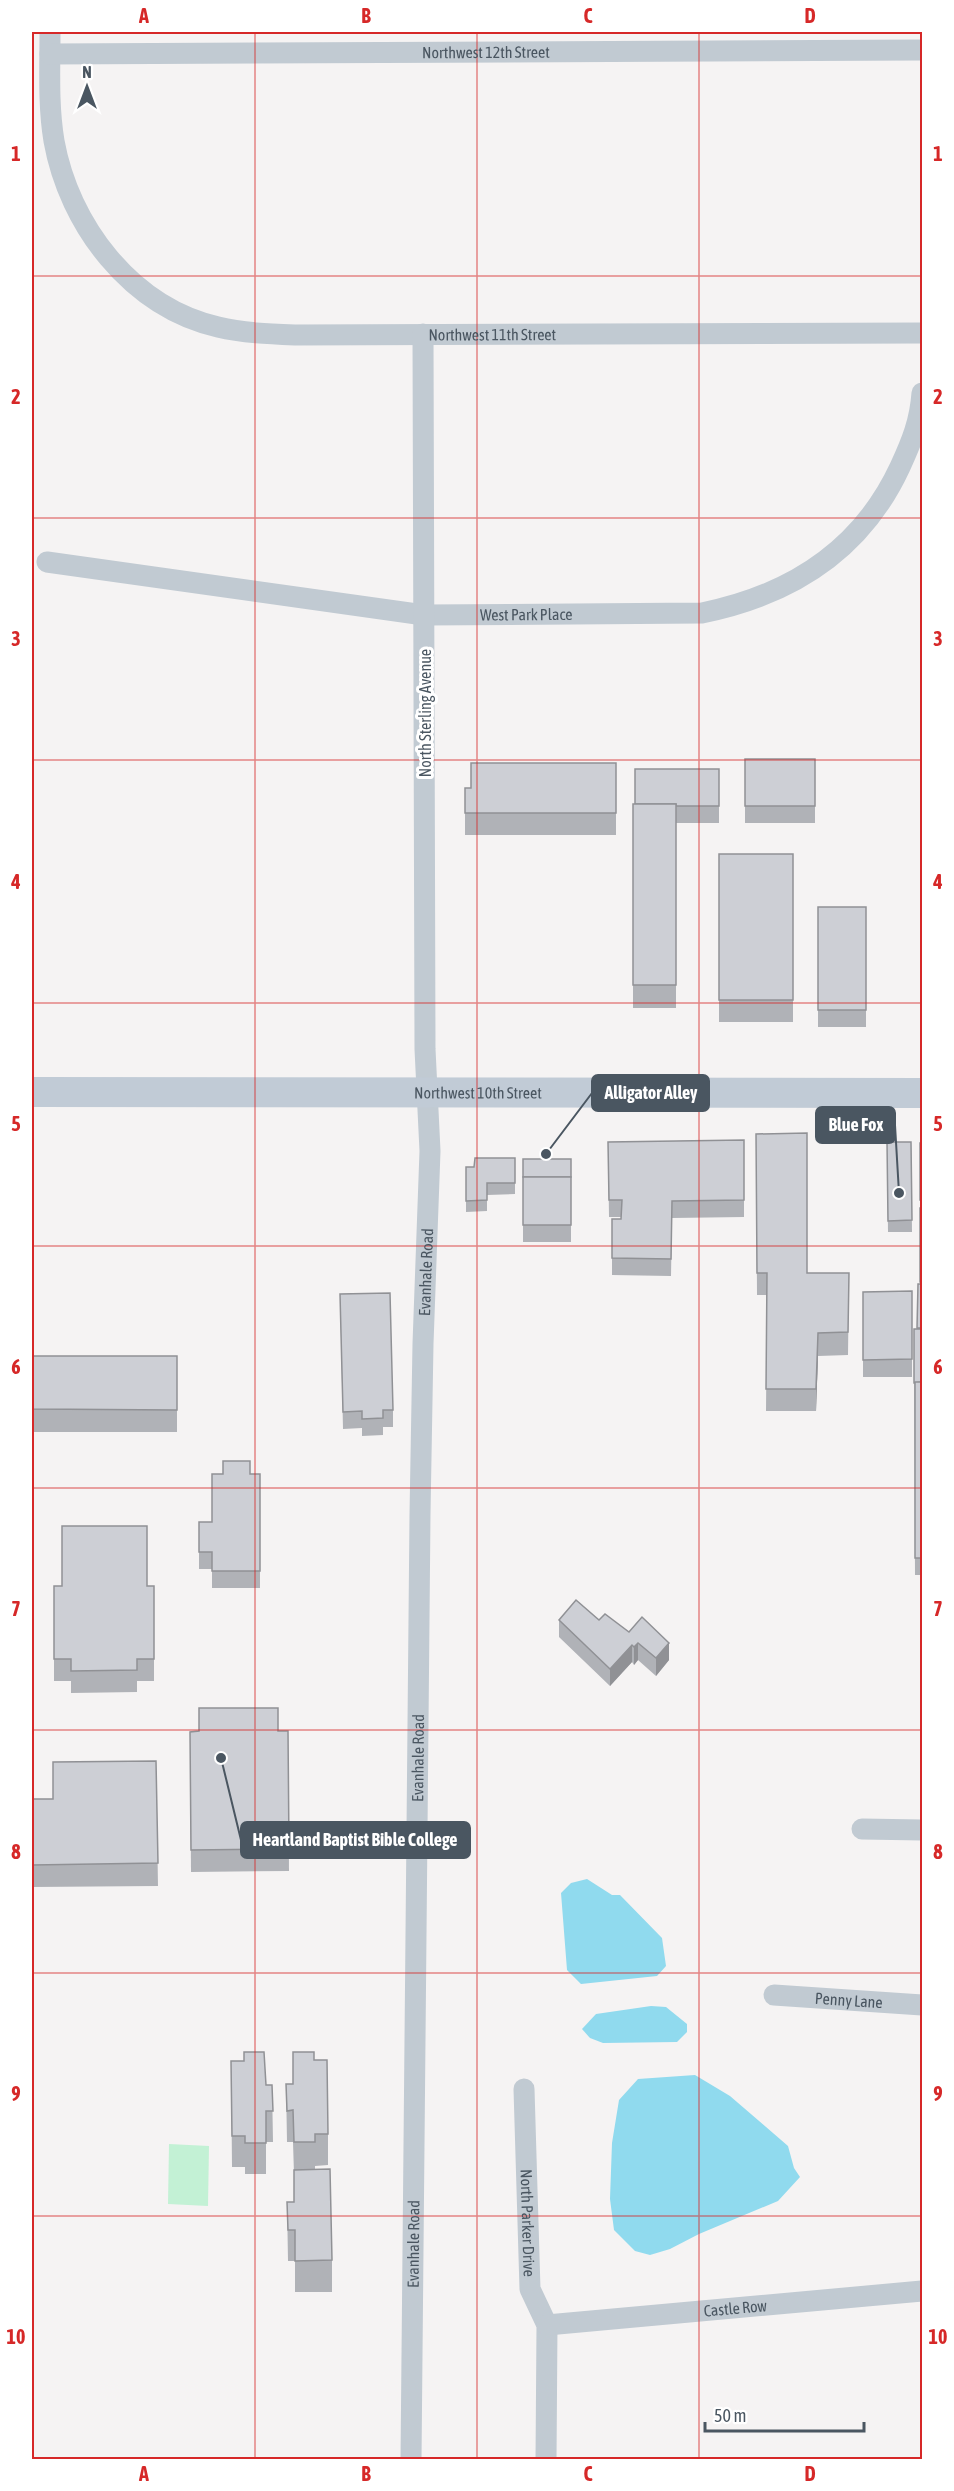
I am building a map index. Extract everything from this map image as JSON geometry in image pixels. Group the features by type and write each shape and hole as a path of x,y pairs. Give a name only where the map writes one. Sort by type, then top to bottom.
{"main road":[{"name":"Northwest 10th Street","path":"32,1092 922,1093"}],"street":[{"path":"50,32 50,54"},
{"name":"Northwest 12th Street","path":"50,54 922,50"},
{"name":"Northwest 11th Street","path":"50,54 50,106 61,173 70,200 95,240 128,278 180,313 216,327 253,333 295,335 922,333"},
{"name":"North Sterling Avenue","path":"423,334 425,1049 428,1092"},
{"name":"West Park Place","path":"47,562 424,615 692,614 735,606 767,595 825,562 849,543 872,517 891,488 921,420 922,393"},
{"name":"Evanhale Road","path":"411,2460 420,1514 430,1151 428,1092"},
{"path":"862,1829 922,1830"},
{"name":"Penny Lane","path":"774,1995 922,2005"},
{"name":"North Parker Drive","path":"524,2088 530,2289 547,2325 546,2460"},
{"name":"Castle Row","path":"547,2325 922,2291"}],"green space":[{"path":"169,2144 209,2146 208,2206 168,2204"}],"water":[{"path":"587,1879 612,1895 620,1895 662,1938 666,1966 657,1976 581,1984 567,1970 561,1893 571,1883"},
{"path":"651,2006 666,2007 687,2024 687,2032 677,2042 603,2043 590,2038 582,2029 596,2014"},
{"path":"695,2075 730,2096 788,2146 794,2168 800,2177 778,2201 699,2234 670,2249 650,2255 635,2251 614,2230 610,2199 612,2143 619,2100 638,2079"}],"building":[{"path":"745,759 815,759 815,806 745,806"},
{"path":"471,763 616,763 616,813 465,813 465,788 471,788"},
{"path":"635,769 719,769 719,806 635,804"},
{"path":"633,804 676,804 676,985 633,985"},
{"path":"719,854 793,854 793,1000 719,1000"},
{"path":"818,907 866,907 866,1010 818,1010"},
{"path":"807,1133 807,1273 849,1273 848,1332 818,1333 816,1389 766,1389 767,1273 757,1273 756,1134"},
{"path":"744,1140 744,1200 672,1201 671,1259 612,1258 612,1219 621,1219 622,1200 609,1200 608,1142"},
{"path":"887,1142 911,1142 912,1220 888,1221"},
{"path":"920,1143 922,1143 922,1200 920,1200"},
{"path":"475,1158 515,1158 515,1183 487,1183 487,1200 466,1201 466,1167 474,1167"},
{"path":"523,1159 571,1159 571,1177 523,1177"},
{"path":"523,1177 571,1177 571,1225 523,1225"},
{"path":"920,1208 922,1208 922,1282 920,1282"},
{"path":"918,1284 922,1284 922,1328 917,1328"},
{"path":"912,1291 912,1359 863,1360 863,1292"},
{"path":"390,1293 393,1410 383,1410 383,1418 362,1419 362,1411 343,1412 340,1294"},
{"path":"914,1329 922,1329 922,1382 914,1383"},
{"path":"32,1356 177,1356 177,1410 32,1409"},
{"path":"915,1382 922,1382 922,1558 915,1558"},
{"path":"223,1461 250,1461 250,1474 260,1474 260,1571 212,1571 212,1552 199,1552 199,1522 212,1522 212,1474 223,1474"},
{"path":"62,1526 147,1526 147,1586 154,1586 154,1659 137,1659 137,1670 71,1671 71,1659 54,1659 54,1586 62,1586"},
{"path":"576,1600 599,1620 605,1614 629,1632 642,1617 669,1643 656,1658 638,1643 634,1647 632,1645 610,1669 559,1620"},
{"path":"199,1708 278,1708 278,1731 288,1731 289,1849 191,1850 190,1732 199,1731"},
{"path":"156,1761 158,1863 32,1865 32,1799 53,1799 53,1762"},
{"path":"244,2052 264,2052 266,2085 272,2085 273,2111 266,2111 266,2143 245,2143 245,2136 232,2136 231,2061 244,2061"},
{"path":"293,2052 314,2052 314,2060 327,2060 328,2134 315,2134 315,2142 294,2142 293,2110 287,2111 286,2084 293,2084"},
{"path":"330,2169 332,2260 295,2261 295,2230 288,2230 287,2202 294,2202 294,2170"}],"place":[{"name":"Alligator Alley","path":"546,1154"},
{"name":"Blue Fox","path":"899,1193"},
{"name":"Heartland Baptist Bible College","path":"221,1758"}]}
